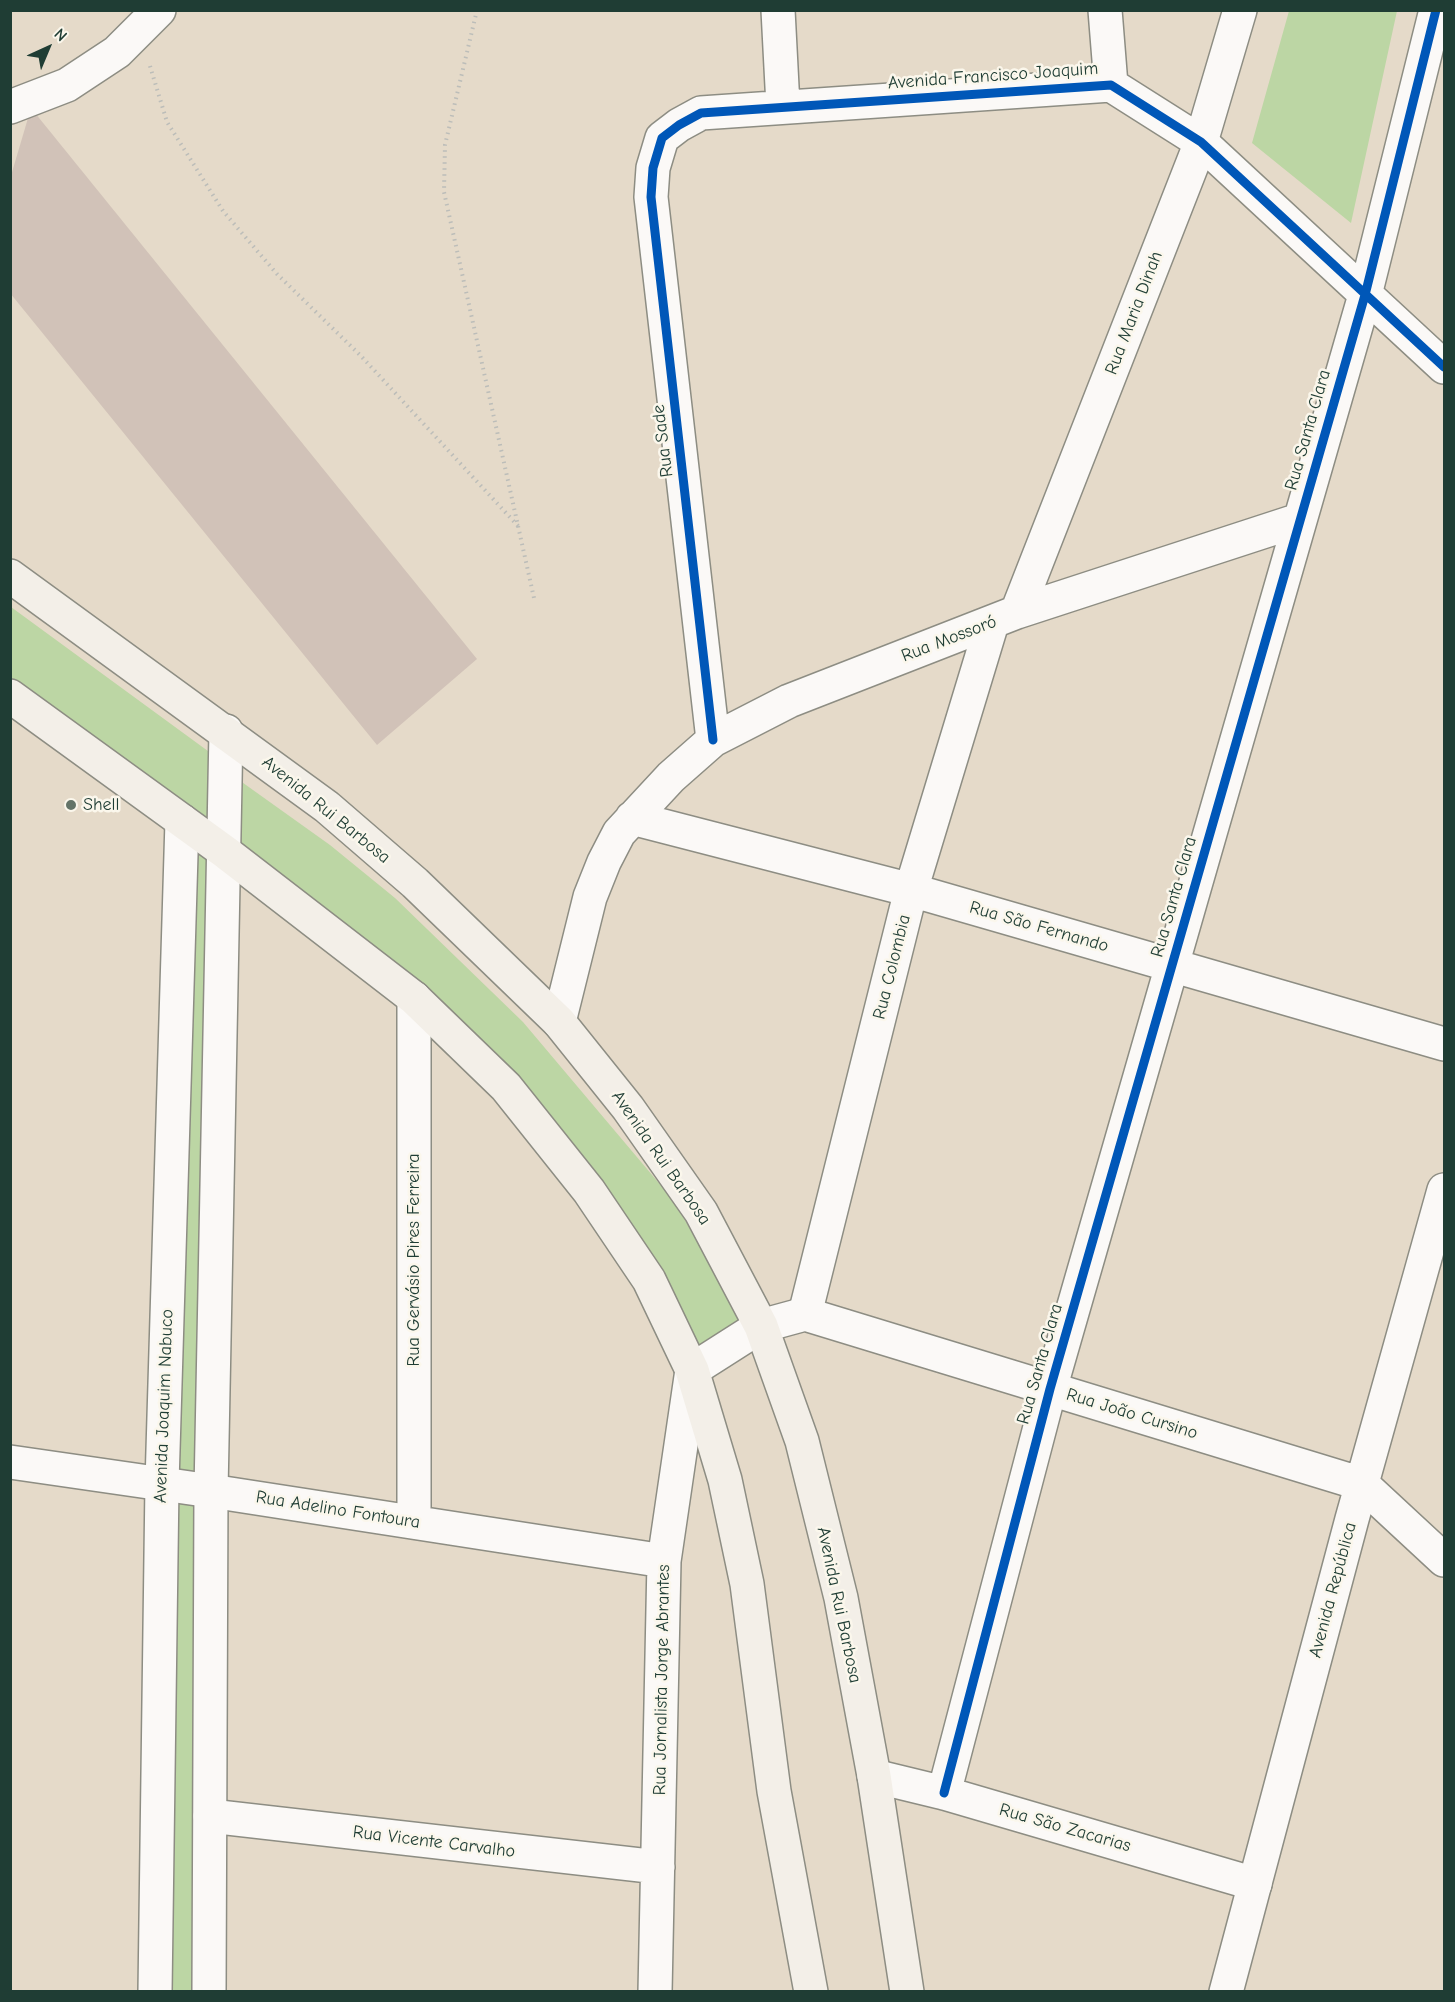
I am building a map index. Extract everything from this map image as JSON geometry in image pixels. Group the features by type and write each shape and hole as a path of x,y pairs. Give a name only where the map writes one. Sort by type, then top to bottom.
{"main road":[{"name":"Avenida Rui Barbosa","path":"10,576 226,731 327,807 415,883 560,1022 628,1108 701,1212 761,1326 802,1441 841,1598 874,1776 907,1992"},
{"path":"10,696 225,852 414,998 506,1088 589,1191 649,1280 692,1370 724,1480 747,1584 774,1791 811,1992"}],"street":[{"path":"778,10 783,106"},
{"path":"1105,10 1111,85"},
{"name":"Rua Maria Dinah","path":"1005,617 1201,142 1239,10"},
{"name":"Rua Santa Clara","path":"944,1793 1050,1389 1365,295 1436,10"},
{"path":"10,107 67,85 117,52 149,20"},
{"name":"Avenida Francisco Joaquim","path":"662,138 701,113 1111,85 1201,142 1444,367"},
{"name":"Rua Sade","path":"662,138 653,168 651,197 714,740"},
{"name":"Rua Mossoró","path":"560,1022 590,897 619,833 671,777 714,740 789,701 1005,617 1299,520"},
{"name":"Rua Colombia","path":"805,1314 911,890 1005,617"},
{"path":"209,1992 211,1491 226,731"},
{"name":"Rua São Fernando","path":"632,818 911,890 1444,1044"},
{"name":"Avenida Joaquim Nabuco","path":"155,1992 162,1483 182,821"},
{"name":"Rua Gervásio Pires Ferreira","path":"414,998 414,1522"},
{"name":"Avenida República","path":"1226,1992 1362,1484 1444,1190"},
{"path":"692,1370 761,1326 805,1314"},
{"name":"Rua João Cursino","path":"805,1314 1362,1484 1444,1560"},
{"name":"Rua Jornalista Jorge Abrantes","path":"655,1992 664,1561 692,1370"},
{"name":"Rua Adelino Fontoura","path":"10,1462 162,1483 664,1561"},
{"name":"Rua São Zacarias","path":"874,1776 944,1793 1255,1884"},
{"name":"Rua Vicente Carvalho","path":"210,1816 658,1867"}],"path":[{"path":"477,10 445,145 444,192 534,598"},
{"path":"149,20 167,122 223,211 277,274 361,356 519,527"}],"green space":[{"path":"1289,11 1397,11 1351,223 1252,143"},
{"path":"11,607 212,754 207,830 11,687"},
{"path":"239,780 330,845 395,898 523,1022 674,1201 745,1325 694,1352 622,1221 234,846"},
{"path":"184,825 222,854 205,1483 170,1477"},
{"path":"165,1487 206,1493 201,1991 162,1992"}],"building":[{"path":"31,108 477,659 377,745 10,293 10,179"}],"cycle path":[{"path":"944,1793 1050,1389 1365,295 1436,10"},
{"path":"713,740 651,197 653,168 662,138 701,113 1111,85 1201,142 1444,367"}],"place":[{"name":"Shell","path":"71,805"}]}
